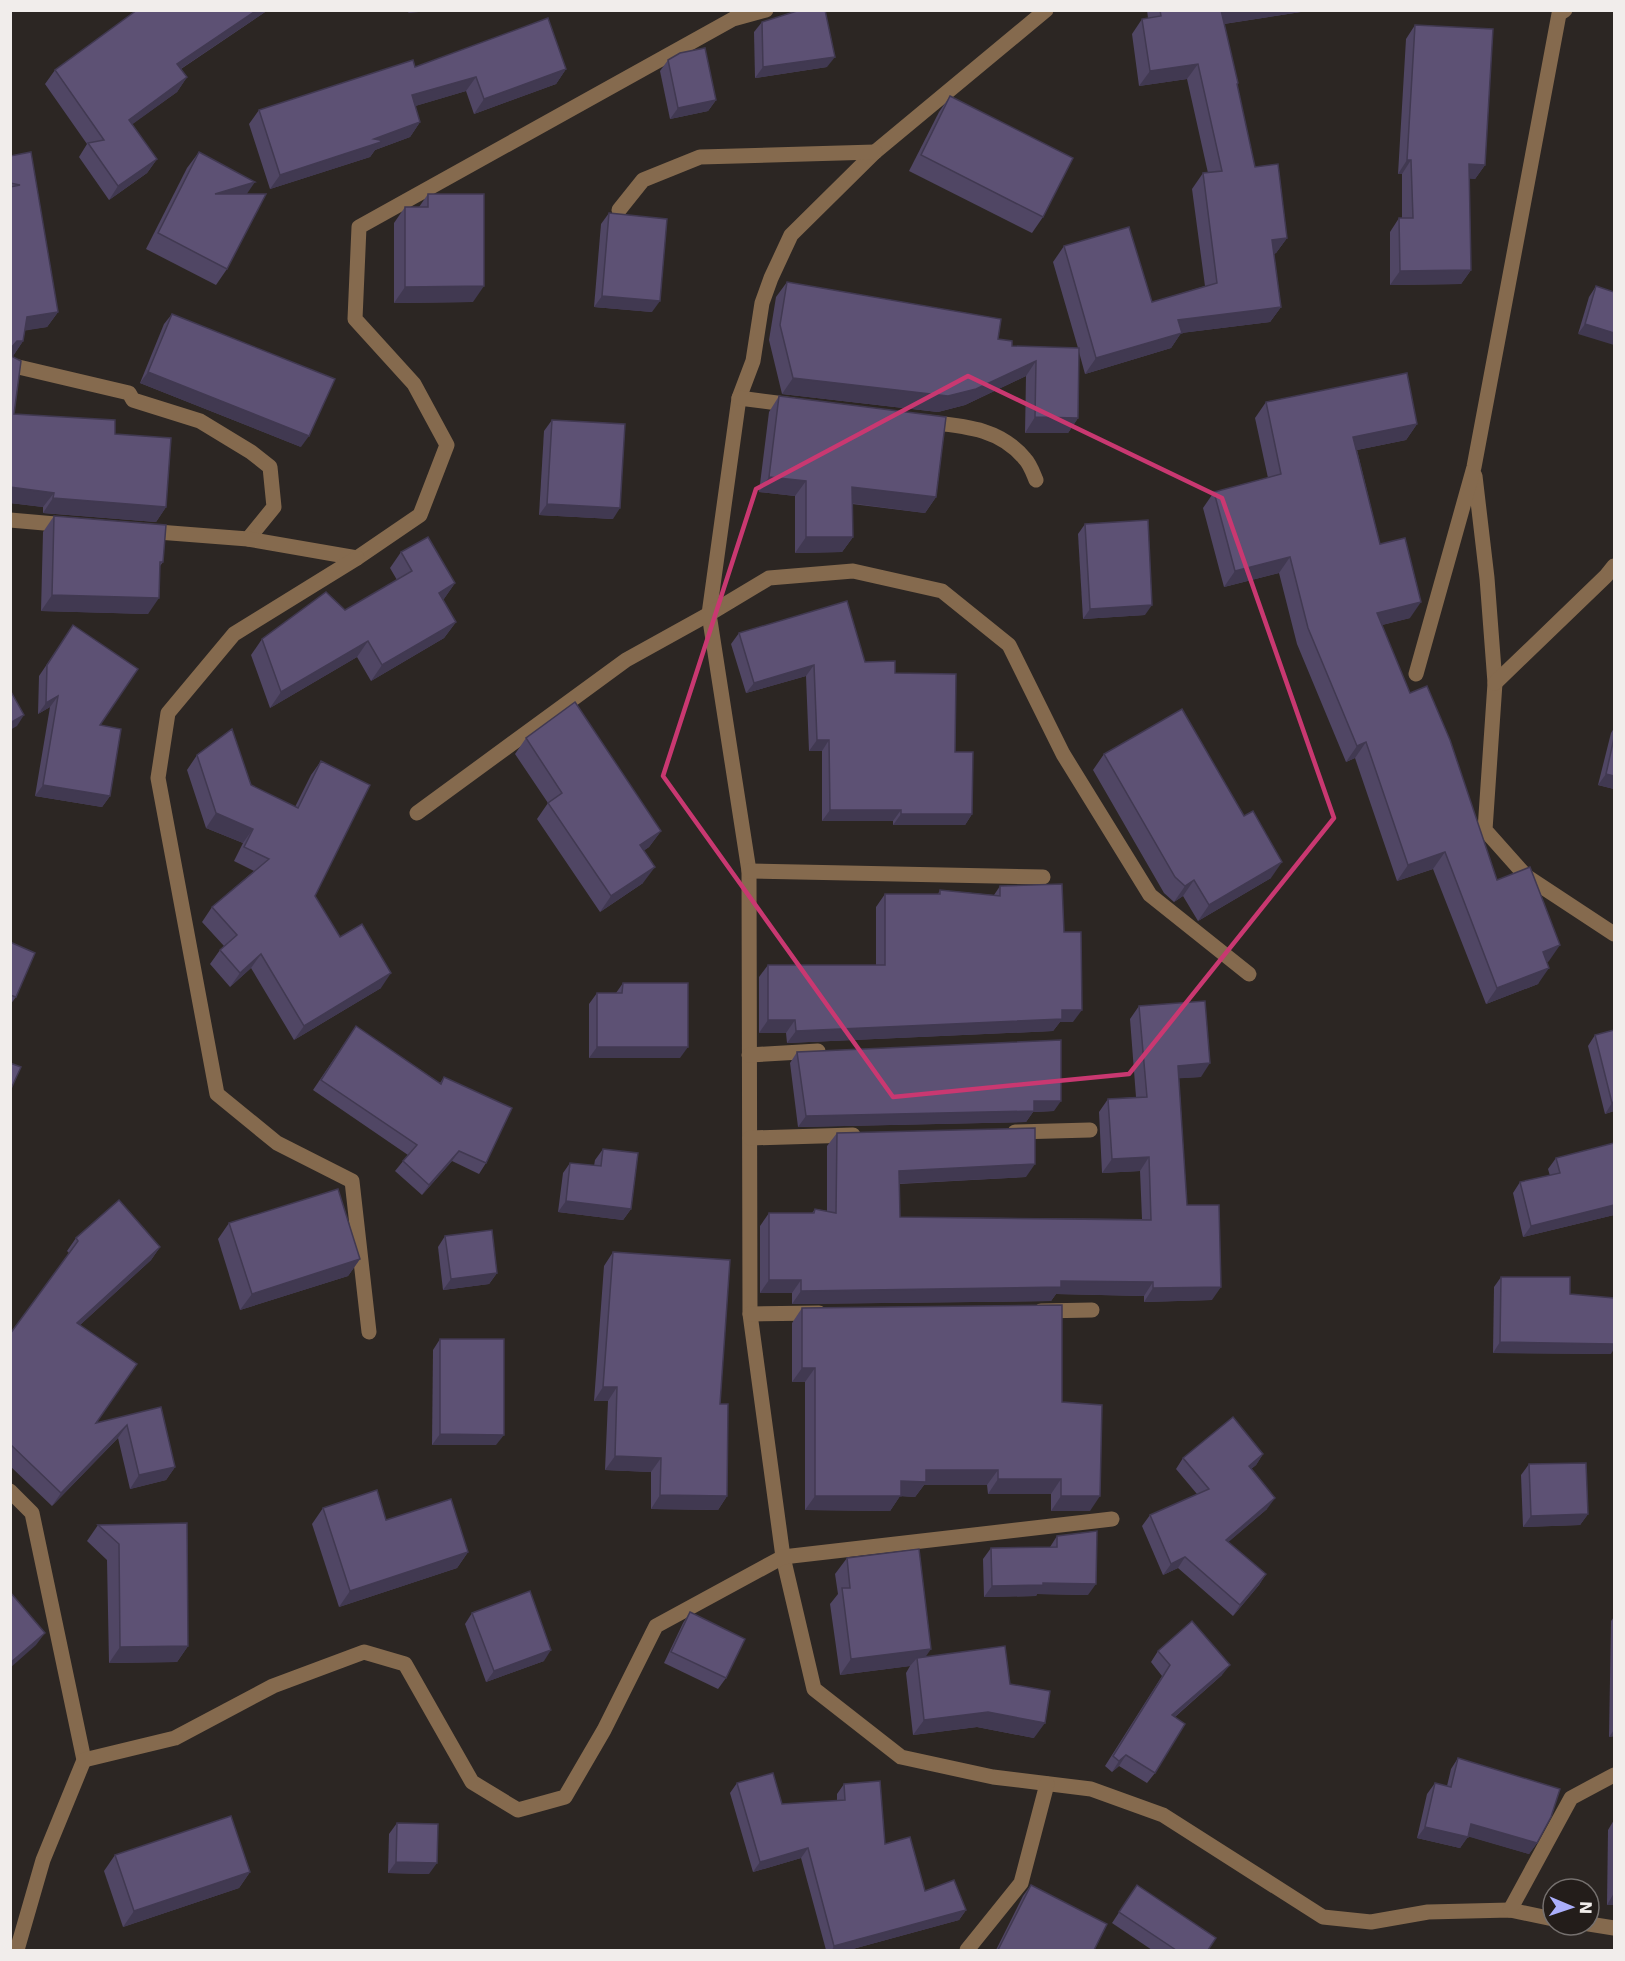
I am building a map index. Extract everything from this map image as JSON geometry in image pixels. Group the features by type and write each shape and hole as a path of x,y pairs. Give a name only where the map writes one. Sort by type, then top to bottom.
{"street":[{"path":"369,1332 352,1180 277,1143 217,1094 158,778 168,713 234,634 357,558 420,515 447,446 414,384 355,319 359,226 733,19 766,10"},
{"path":"1046,10 874,152 790,235 762,303 753,361 739,398 709,614 749,871 750,1314 783,1557 814,1689 901,1757 993,1777 1091,1789 1163,1815 1323,1917 1371,1922 1428,1912 1510,1910 1541,1916"},
{"path":"1416,674 1474,468 1560,12"},
{"path":"620,210 643,180 700,157 874,152"},
{"path":"10,365 129,393 133,400 200,421 251,452 270,467 274,507 248,540"},
{"path":"739,398 811,407"},
{"path":"918,420 978,428 1011,443 1027,460 1036,480"},
{"path":"1474,468 1487,579 1495,683 1485,830 1526,876 1614,934"},
{"path":"10,520 82,526"},
{"path":"129,530 248,540 357,558"},
{"path":"1495,683 1614,566"},
{"path":"417,813 626,660 769,578 853,571 942,591 1009,645 1063,754 1150,895 1249,974"},
{"path":"749,871 1043,877"},
{"path":"749,1054 831,1051"},
{"path":"996,1132 1090,1130"},
{"path":"750,1138 868,1135"},
{"path":"1021,1311 1092,1310"},
{"path":"750,1314 832,1313"},
{"path":"10,1491 32,1513 84,1760 43,1860 17,1950"},
{"path":"84,1760 175,1738 273,1686 364,1652 405,1664 472,1782 518,1810 565,1797 604,1730 656,1626 783,1557 1112,1519"},
{"path":"1510,1910 1571,1798 1614,1775"},
{"path":"967,1950 1021,1883 1047,1784"}],"highlighted area":[{"path":"968,376 1222,498 1334,818 1129,1074 893,1097 663,776 756,489"}],"building":[{"path":"137,10 257,10 177,64 187,77 129,120 157,159 118,186 88,143 104,140 55,70"},
{"path":"800,10 825,10 835,57 763,67 762,22"},
{"path":"1160,10 1221,10 1255,167 1278,164 1287,238 1272,240 1281,307 1178,320 1182,333 1096,358 1064,246 1129,227 1152,302 1217,283 1203,173 1222,171 1198,64 1150,71 1142,19 1161,16"},
{"path":"548,18 566,69 484,99 476,77 412,95 420,122 374,139 381,142 280,175 259,110 413,60 415,67"},
{"path":"1415,25 1493,29 1485,165 1469,164 1471,270 1400,271 1399,218 1413,218 1411,160 1407,160"},
{"path":"705,48 716,100 678,108 668,60 680,53"},
{"path":"950,96 1073,158 1043,217 921,155"},
{"path":"31,152 58,312 27,317 23,341 17,341 11,348 13,357 21,361 14,414 115,420 115,434 171,438 166,507 53,498 54,493 10,487 10,187 20,185 10,183 10,156"},
{"path":"199,152 255,182 215,194 266,194 227,269 158,233"},
{"path":"428,194 484,194 484,286 405,287 405,207 428,207"},
{"path":"609,213 667,219 660,301 602,296"},
{"path":"787,282 1001,319 998,339 1012,341 1012,346 1079,348 1078,418 1035,417 1036,361 976,389 948,396 793,378 780,325"},
{"path":"1596,286 1614,292 1614,333 1585,324"},
{"path":"172,314 335,379 309,436 148,372"},
{"path":"1407,373 1417,424 1353,437 1380,544 1405,538 1421,602 1377,613 1410,693 1427,686 1450,740 1497,880 1530,867 1560,945 1543,952 1549,968 1497,988 1445,852 1408,865 1366,742 1357,746 1308,628 1290,557 1235,571 1214,492 1281,474 1266,402"},
{"path":"779,396 946,417 936,497 852,487 853,537 806,537 806,481 769,477"},
{"path":"552,420 625,424 620,508 547,504"},
{"path":"54,516 166,525 163,562 160,562 159,598 52,595"},
{"path":"1148,520 1152,605 1090,609 1085,524"},
{"path":"428,537 455,583 439,593 456,622 382,665 368,641 281,692 262,639 326,592 345,610 412,571 401,552"},
{"path":"847,601 865,662 895,661 895,673 956,674 955,752 973,752 972,814 901,814 901,810 830,810 829,740 817,740 814,665 754,683 739,633"},
{"path":"73,625 138,669 100,725 121,729 110,796 43,785 58,696 46,703 47,665"},
{"path":"10,690 24,715 10,723"},
{"path":"575,702 661,831 640,845 655,867 611,896 548,803 562,793 526,738"},
{"path":"1182,709 1244,816 1253,811 1282,862 1209,905 1194,880 1185,886 1175,877 1104,754"},
{"path":"232,729 251,785 298,808 321,761 370,785 315,896 340,937 362,924 391,973 304,1026 261,954 240,973 220,950 237,935 212,907 269,859 244,847 253,829 216,813 197,755"},
{"path":"1614,738 1614,776 1606,774"},
{"path":"1062,884 1064,932 1081,932 1082,1010 1062,1010 1062,1019 796,1031 795,1020 768,1020 768,965 885,965 885,894 940,894 940,890 1000,896 1000,886"},
{"path":"10,942 35,953 16,997 10,995"},
{"path":"623,983 688,983 688,1047 597,1047 597,993 622,993"},
{"path":"1205,1001 1210,1063 1178,1066 1187,1205 1219,1205 1221,1287 1153,1288 1153,1282 1061,1281 1061,1287 801,1291 801,1280 769,1280 769,1213 814,1213 815,1209 836,1213 837,1133 1035,1128 1035,1164 899,1171 900,1217 1151,1220 1149,1157 1112,1159 1108,1099 1147,1097 1139,1006"},
{"path":"356,1026 441,1084 444,1077 512,1108 486,1163 459,1151 429,1185 403,1161 417,1145 321,1080"},
{"path":"1614,1030 1614,1102 1612,1103 1595,1035"},
{"path":"1061,1040 1061,1101 1034,1101 1034,1111 806,1116 797,1052"},
{"path":"10,1063 21,1067 10,1091"},
{"path":"1614,1143 1614,1205 1531,1226 1520,1182 1560,1173 1556,1158"},
{"path":"603,1149 638,1153 631,1209 566,1201 570,1163 601,1166"},
{"path":"338,1189 360,1259 252,1294 229,1223"},
{"path":"119,1200 160,1247 77,1323 137,1364 96,1423 161,1407 175,1467 139,1475 127,1425 61,1493 10,1444 10,1334 78,1241 76,1238"},
{"path":"492,1230 497,1273 451,1279 445,1236"},
{"path":"613,1252 730,1260 720,1404 728,1404 727,1496 660,1495 661,1458 615,1456 617,1387 603,1387"},
{"path":"1501,1277 1570,1277 1570,1294 1614,1298 1614,1344 1500,1342"},
{"path":"1062,1305 1062,1402 1102,1405 1100,1496 1061,1496 1061,1479 998,1479 998,1470 926,1470 926,1482 901,1481 901,1496 815,1496 815,1368 802,1368 802,1308"},
{"path":"440,1339 504,1339 504,1435 440,1434"},
{"path":"1233,1417 1263,1454 1249,1466 1275,1498 1226,1540 1266,1574 1240,1605 1185,1557 1171,1564 1150,1515 1209,1489 1183,1458"},
{"path":"1586,1463 1588,1514 1531,1516 1529,1464"},
{"path":"377,1490 386,1520 451,1499 468,1552 350,1591 323,1508"},
{"path":"187,1523 188,1646 120,1647 119,1544 98,1525"},
{"path":"1097,1531 1096,1584 1043,1583 1043,1585 992,1586 991,1548 1057,1547 1057,1536"},
{"path":"919,1549 931,1649 851,1659 842,1588 850,1588 847,1558"},
{"path":"530,1591 551,1650 494,1671 472,1613"},
{"path":"10,1592 45,1633 10,1663"},
{"path":"690,1612 745,1639 726,1678 671,1652"},
{"path":"1192,1621 1230,1665 1172,1715 1185,1724 1155,1773 1126,1755 1119,1761 1113,1756 1170,1665 1158,1651"},
{"path":"1005,1646 1010,1684 1050,1691 1045,1723 988,1712 924,1720 917,1658"},
{"path":"1458,1758 1560,1789 1551,1817 1537,1843 1471,1824 1468,1837 1425,1827 1435,1783 1451,1787"},
{"path":"773,1773 782,1804 845,1800 844,1784 880,1781 885,1844 910,1837 925,1891 954,1880 966,1910 834,1946 808,1848 760,1862 737,1783"},
{"path":"231,1816 250,1872 134,1911 115,1855"},
{"path":"397,1823 438,1824 437,1863 396,1862"},
{"path":"1031,1885 1107,1924 1094,1950 998,1950"},
{"path":"1137,1885 1216,1938 1208,1950 1176,1950 1119,1912"}]}
